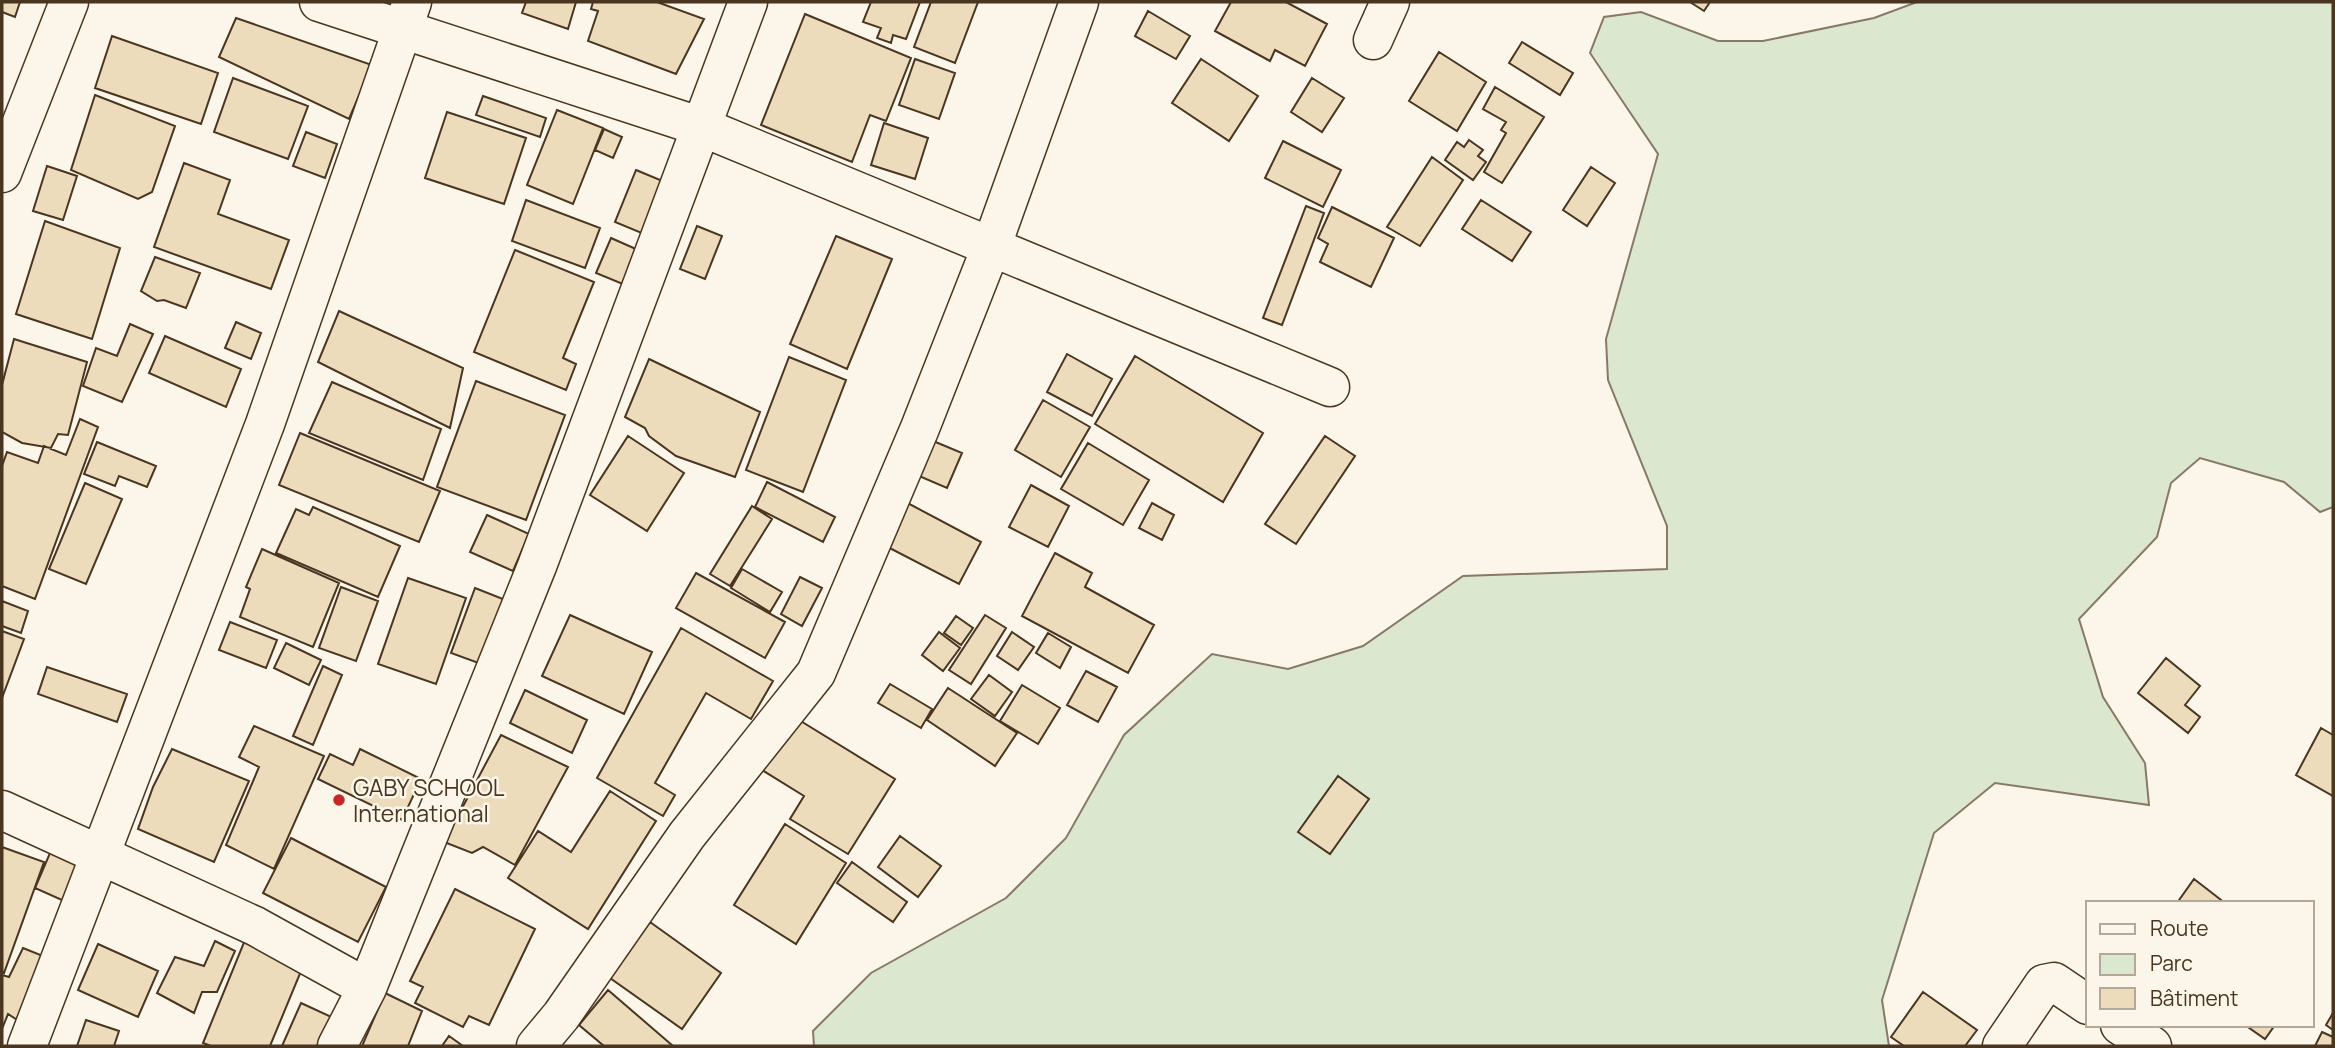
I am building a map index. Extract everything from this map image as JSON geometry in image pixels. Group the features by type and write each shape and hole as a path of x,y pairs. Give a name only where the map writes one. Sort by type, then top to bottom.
{"street":[{"path":"2,173 69,2"},
{"path":"319,2 407,16 702,127 1330,387"},
{"path":"337,1046 368,988 537,566 748,2"},
{"path":"536,1046 561,1016 687,835 816,673 920,428 992,245 1079,2"},
{"path":"1373,40 1390,2"},
{"path":"27,1046 265,424 407,16"},
{"path":"2,810 255,926 368,988"},
{"path":"2002,1046 2044,984 2054,982 2086,1004"},
{"path":"2123,1027 2152,1046"}],"green space":[{"path":"1917,2 2333,2 2333,507 2320,512 2284,482 2200,458 2171,483 2157,537 2079,619 2103,697 2145,763 2149,805 1995,783 1934,833 1882,1000 1889,1046 814,1046 813,1031 871,973 1006,898 1066,838 1124,735 1212,654 1288,669 1363,646 1463,576 1667,569 1667,526 1608,380 1606,339 1658,154 1590,53 1604,17 1641,12 1718,41 1763,41 1874,18"}],"building":[{"path":"2,2 20,2 15,17 2,12"},
{"path":"526,2 576,2 568,29 522,13"},
{"path":"593,2 657,2 704,19 676,74 588,41 598,11 591,9"},
{"path":"871,2 920,2 906,39 893,35 891,43 877,38 881,28 863,22"},
{"path":"931,2 978,2 955,63 914,47"},
{"path":"1231,2 1286,2 1327,24 1305,66 1275,50 1270,61 1215,31"},
{"path":"1690,2 1710,2 1704,11"},
{"path":"1148,11 1190,36 1176,59 1135,36"},
{"path":"805,14 911,58 886,121 870,115 852,162 761,125"},
{"path":"236,18 372,65 349,119 219,57"},
{"path":"112,36 218,73 201,124 95,88"},
{"path":"1522,42 1573,73 1560,95 1509,63"},
{"path":"1439,52 1486,82 1457,131 1409,101"},
{"path":"915,59 955,73 939,119 899,105"},
{"path":"1201,59 1258,96 1229,141 1172,103"},
{"path":"233,78 308,106 288,159 214,132"},
{"path":"1312,78 1344,98 1322,132 1291,112"},
{"path":"1495,87 1544,117 1502,183 1484,172 1506,133 1501,130 1506,122 1483,109"},
{"path":"95,95 175,126 152,192 138,199 71,170"},
{"path":"483,96 546,118 540,137 476,115"},
{"path":"557,110 603,128 573,204 527,185"},
{"path":"447,112 526,138 504,204 425,178"},
{"path":"884,123 928,138 915,179 871,165"},
{"path":"604,129 622,137 613,158 595,150"},
{"path":"306,132 337,144 325,178 293,166"},
{"path":"1469,140 1483,150 1478,156 1486,162 1473,180 1445,160 1457,142 1464,147"},
{"path":"1283,141 1341,170 1323,207 1265,178"},
{"path":"1432,157 1463,180 1420,246 1387,227"},
{"path":"184,163 230,180 218,214 289,240 271,289 154,247"},
{"path":"47,166 77,176 63,220 33,211"},
{"path":"1591,167 1615,183 1587,226 1563,210"},
{"path":"636,170 665,182 644,234 615,222"},
{"path":"526,200 600,228 585,268 512,241"},
{"path":"1481,200 1531,232 1512,261 1462,229"},
{"path":"1306,206 1324,213 1282,325 1263,318"},
{"path":"1332,207 1394,238 1371,287 1320,262 1328,244 1318,238"},
{"path":"45,221 120,248 92,339 16,314"},
{"path":"697,226 722,236 705,279 680,269"},
{"path":"836,236 892,259 847,369 790,344"},
{"path":"611,238 645,253 630,287 596,273"},
{"path":"515,250 594,282 563,358 576,364 566,390 474,352"},
{"path":"155,257 200,273 186,308 164,300 157,301 141,291"},
{"path":"339,311 463,368 450,428 318,362"},
{"path":"236,322 261,333 251,359 225,348"},
{"path":"130,324 153,334 122,402 83,386 96,348 117,356"},
{"path":"165,336 241,369 226,407 149,373"},
{"path":"14,339 87,362 68,435 58,434 51,448 22,443 2,432 2,385"},
{"path":"1067,354 1112,379 1092,416 1047,392"},
{"path":"1135,356 1263,433 1223,502 1095,424"},
{"path":"789,357 846,380 803,492 746,470"},
{"path":"649,359 760,412 735,477 676,456 649,436 645,428 625,417"},
{"path":"476,381 565,415 526,520 437,487"},
{"path":"332,382 441,429 423,480 309,433"},
{"path":"1043,400 1090,427 1061,477 1015,450"},
{"path":"80,419 98,427 35,599 2,586 2,466 7,452 38,463 44,446 66,455"},
{"path":"300,433 440,491 419,542 279,485"},
{"path":"628,436 684,473 647,531 590,495"},
{"path":"1325,436 1355,456 1296,544 1265,524"},
{"path":"926,438 962,453 947,488 912,473"},
{"path":"97,442 156,466 147,487 119,476 115,486 84,474"},
{"path":"1088,443 1149,480 1123,525 1061,489"},
{"path":"767,482 835,517 823,542 755,507"},
{"path":"85,483 122,499 86,584 49,569"},
{"path":"1031,485 1069,506 1048,547 1009,527"},
{"path":"900,499 981,542 959,584 878,542"},
{"path":"1152,503 1174,515 1162,540 1139,528"},
{"path":"752,506 772,519 730,586 710,574"},
{"path":"313,507 400,546 378,597 276,553 296,509 309,515"},
{"path":"487,515 529,534 513,571 470,552"},
{"path":"262,549 339,583 313,647 240,617 250,589 246,587"},
{"path":"1055,553 1092,573 1085,587 1154,625 1128,673 1022,616"},
{"path":"742,569 782,592 770,612 731,588"},
{"path":"696,573 785,622 765,658 676,608"},
{"path":"800,577 822,588 802,626 781,614"},
{"path":"408,578 466,598 436,684 378,664"},
{"path":"341,587 378,601 356,661 319,648"},
{"path":"475,588 508,601 484,665 451,653"},
{"path":"2,601 28,611 21,633 2,626"},
{"path":"570,615 652,652 624,714 542,676"},
{"path":"985,615 1006,628 971,684 949,670"},
{"path":"956,616 973,628 961,645 944,633"},
{"path":"230,622 277,640 266,668 219,650"},
{"path":"681,628 773,681 751,719 706,693 655,783 675,795 663,816 597,778"},
{"path":"2,631 24,639 2,698"},
{"path":"939,632 960,648 943,671 922,655"},
{"path":"1012,632 1034,647 1018,670 997,656"},
{"path":"1048,633 1071,647 1060,668 1036,653"},
{"path":"286,643 321,660 309,685 274,668"},
{"path":"2166,658 2200,686 2185,705 2200,717 2188,733 2138,693"},
{"path":"323,666 342,675 313,745 293,736"},
{"path":"47,667 127,694 117,722 38,694"},
{"path":"1086,671 1117,687 1098,722 1067,705"},
{"path":"989,675 1012,692 995,716 971,699"},
{"path":"890,684 932,709 921,728 878,703"},
{"path":"1022,685 1060,708 1038,744 1000,721"},
{"path":"948,688 1017,733 995,766 927,720"},
{"path":"525,690 587,720 572,753 510,723"},
{"path":"786,712 895,779 848,854 790,819 804,796 754,765"},
{"path":"254,726 324,756 274,869 226,845 259,767 239,757"},
{"path":"2321,728 2333,735 2333,796 2296,775"},
{"path":"501,735 568,767 515,865 483,847 472,853 444,842"},
{"path":"172,749 249,781 214,862 138,829 153,787"},
{"path":"360,749 421,779 402,820 318,779 330,754 353,765"},
{"path":"1338,776 1369,799 1330,854 1298,832"},
{"path":"610,791 656,821 588,929 508,878 538,831 571,852"},
{"path":"785,824 846,863 796,944 734,905"},
{"path":"900,836 941,866 918,897 878,867"},
{"path":"291,838 386,887 358,942 263,893"},
{"path":"53,846 82,859 64,901 35,888"},
{"path":"2,847 44,862 4,973 2,972"},
{"path":"852,862 907,902 893,922 837,883"},
{"path":"2194,879 2222,901 2178,901"},
{"path":"455,889 535,929 489,1025 469,1016 463,1027 415,1003 423,987 410,981"},
{"path":"650,922 721,973 682,1029 610,978"},
{"path":"247,935 306,959 270,1046 211,1046 203,1043"},
{"path":"215,941 235,951 217,992 202,992 194,1013 157,993 175,957 204,966"},
{"path":"98,944 158,971 138,1017 78,990"},
{"path":"23,948 43,956 22,1023 8,1014 2,1029 2,975 9,977"},
{"path":"608,990 673,1046 604,1046 579,1025"},
{"path":"1923,992 1977,1030 1965,1046 1904,1046 1891,1037"},
{"path":"385,993 422,1011 408,1046 362,1046"},
{"path":"301,1003 340,1021 329,1046 282,1046"},
{"path":"2333,1013 2333,1030 2326,1025"},
{"path":"86,1020 119,1031 114,1046 77,1046"},
{"path":"2248,1027 2274,1027 2265,1039"},
{"path":"2322,1032 2333,1037 2333,1046 2315,1046"},
{"path":"449,1036 463,1046 442,1046"}],"place":[{"name":"GABY SCHOOL International","path":"339,800"}]}
